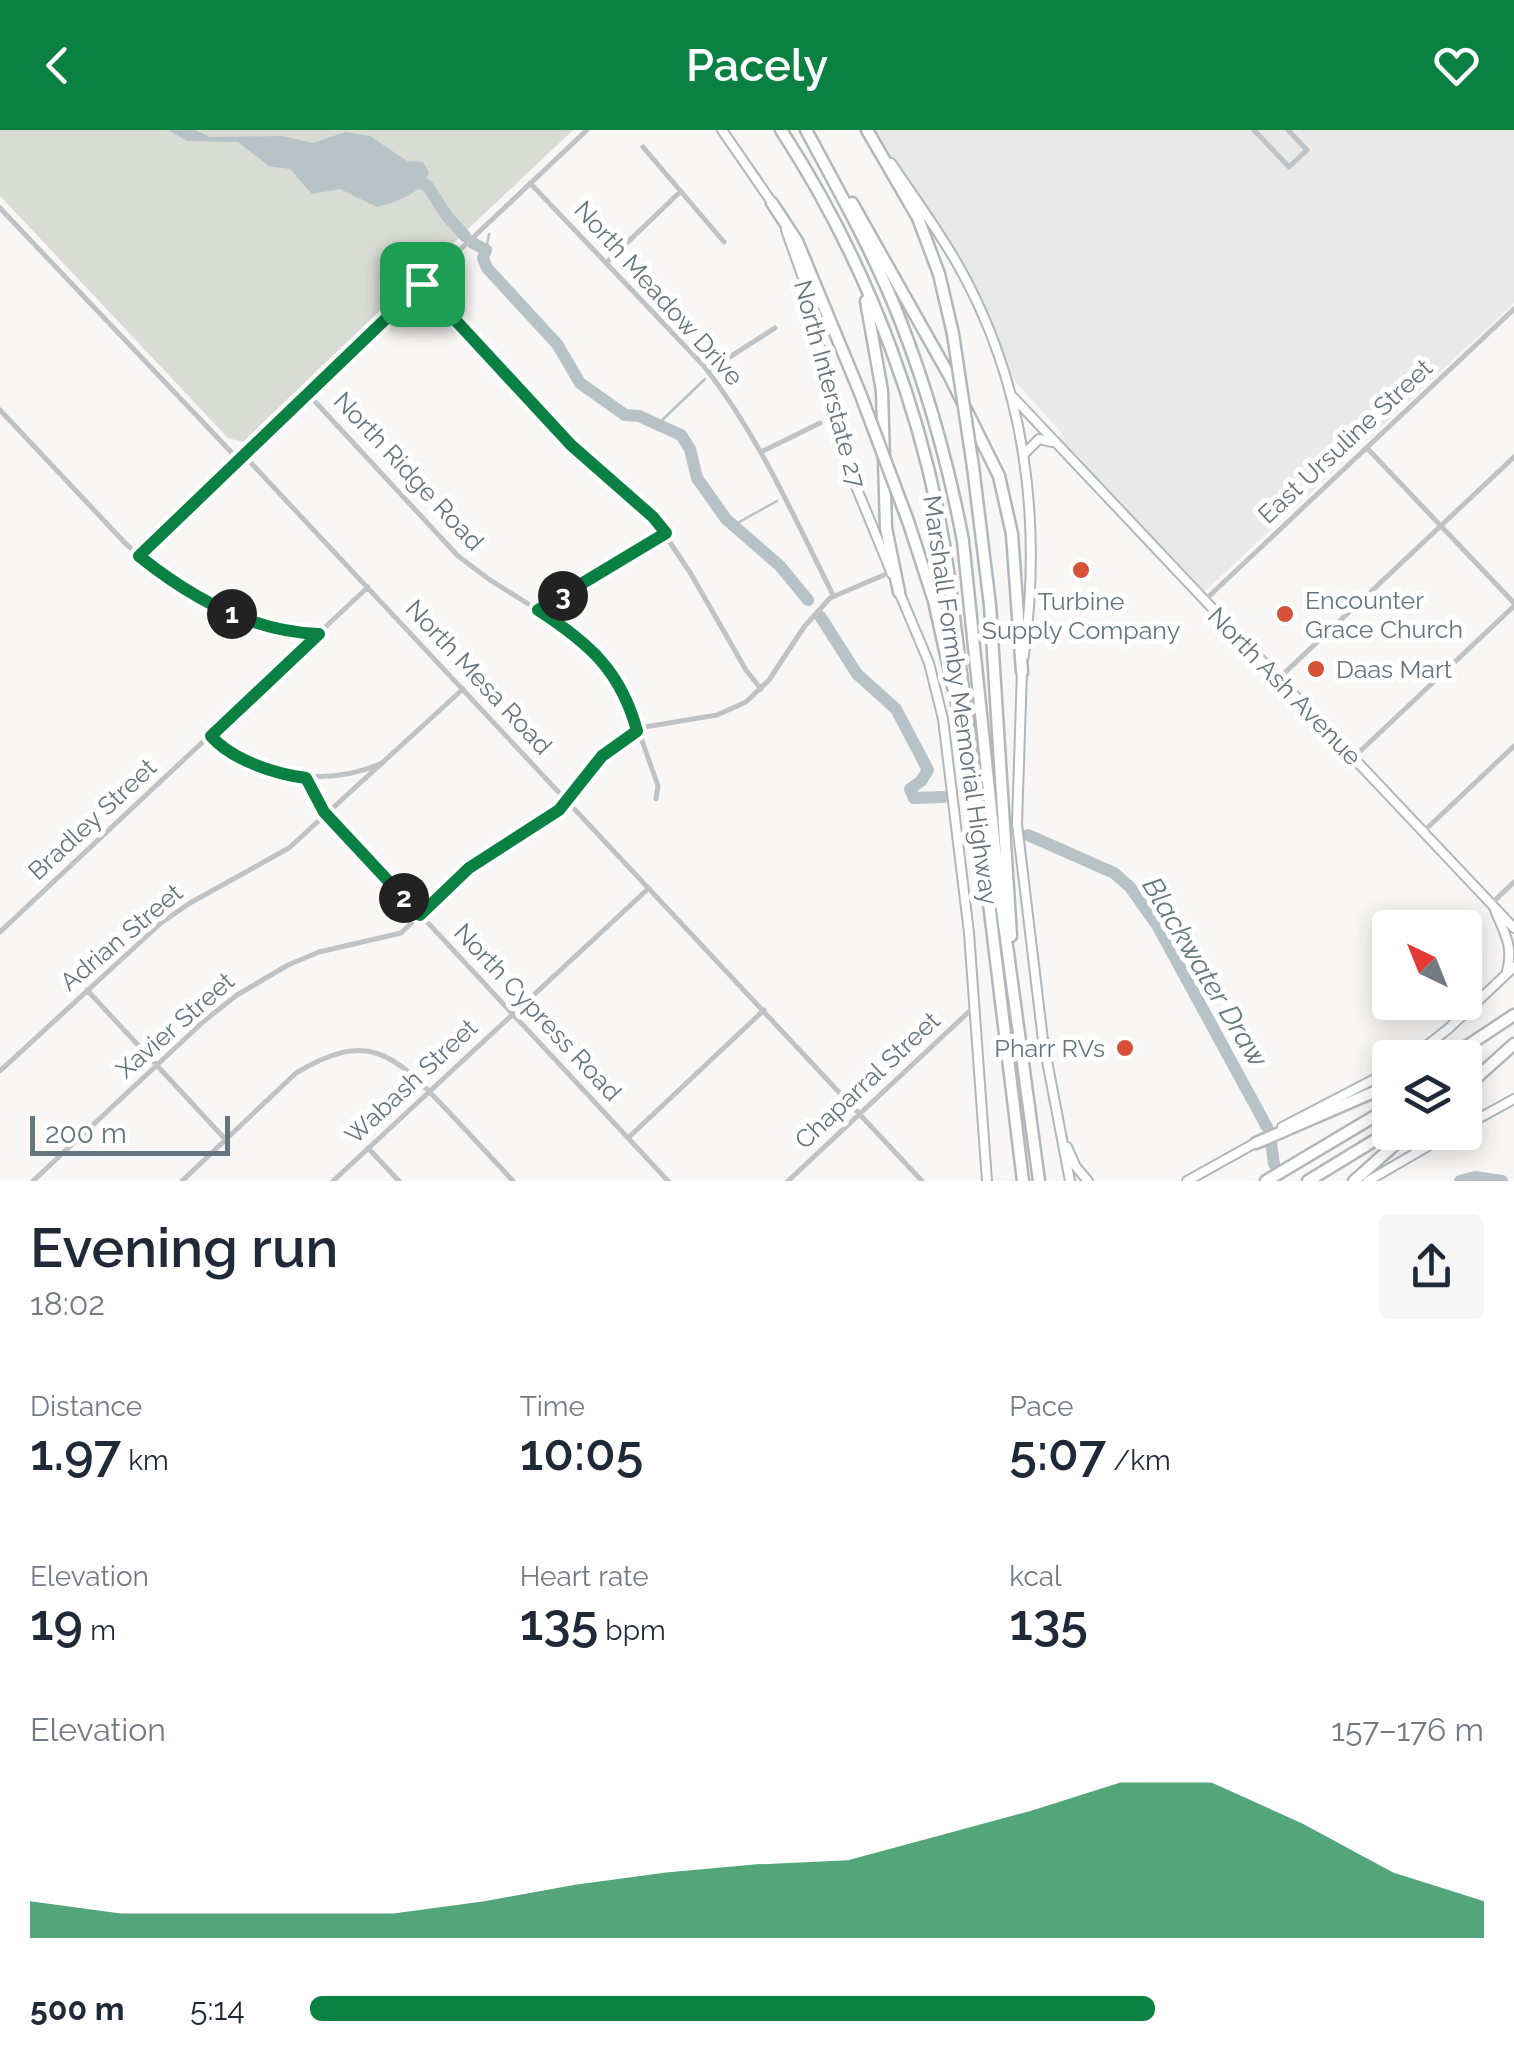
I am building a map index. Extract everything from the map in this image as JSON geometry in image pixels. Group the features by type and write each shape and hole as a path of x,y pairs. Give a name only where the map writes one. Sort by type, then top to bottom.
{"highway":[{"name":"Marshall Formby Memorial Highway","path":"781,130 828,206 899,370 937,506 948,565 1023,1181"},
{"path":"807,130 884,254 994,463 1012,534 1022,672"},
{"name":"Marshall Formby Memorial Highway","path":"807,130 851,213 900,320 927,394 954,492 963,540 1015,1012 1038,1181"},
{"path":"868,130 918,218 939,274 953,334 992,632 1015,1012"},
{"path":"772,203 797,242 908,521 938,616 976,797"},
{"path":"864,286 882,390 886,528 899,592"},
{"path":"1476,1040 1514,1016"},
{"path":"1482,1042 1514,1016"},
{"path":"1482,1068 1514,1044"},
{"path":"1482,1073 1514,1044"},
{"path":"1256,1143 1372,1093"},
{"path":"1266,1181 1372,1118"},
{"path":"1308,1181 1372,1142"},
{"path":"1354,1181 1389,1150"}],"main road":[{"name":"North Interstate 27","path":"722,130 784,226 803,278 850,472 929,662 940,702 965,894 987,1181"},
{"path":"868,130 959,267 997,349 1012,395 1024,454 1032,543 1030,614 1022,672 1017,824 1043,1040 1070,1181"},
{"name":"North Ash Avenue","path":"1012,395 1514,928"},
{"path":"1024,454 1039,439 1057,444"},
{"path":"1492,905 1514,918"},
{"path":"1435,1040 1510,970 1511,945 1492,905"},
{"path":"1187,1181 1372,1081"},
{"path":"1482,1117 1514,1100"},
{"path":"1062,1136 1076,1167 1088,1181"},
{"path":"1368,1181 1421,1150"}],"street":[{"path":"139,556 587,130"},
{"path":"1254,130 1289,168 1307,150 1288,130"},
{"path":"643,146 724,242"},
{"name":"North Meadow Drive","path":"530,183 708,370 761,452 833,595"},
{"path":"606,263 681,192"},
{"name":"North Mesa Road","path":"0,208 239,458 251,463 922,1181"},
{"path":"0,217 9,218"},
{"path":"422,284 571,445 653,517 746,670 761,688"},
{"name":"East Ursuline Street","path":"1204,602 1514,310"},
{"path":"708,370 775,328"},
{"name":"North Ridge Road","path":"308,393 458,556 583,640 603,660 625,697 658,786 656,800"},
{"path":"0,410 139,556 184,587 241,618 278,630 319,634"},
{"path":"761,452 820,422"},
{"path":"1353,758 1514,605 1367,448"},
{"path":"1278,679 1514,457"},
{"path":"538,610 666,533"},
{"path":"637,731 730,711 761,688 804,627 833,595 891,572"},
{"name":"Bradley Street","path":"0,932 368,588"},
{"name":"Adrian Street","path":"1,1068 161,923 289,848 463,689"},
{"name":"Xavier Street","path":"33,1181 204,1021 263,978 319,952 401,932 469,868 551,816 602,756 637,731"},
{"path":"211,736 240,757 306,778 342,776 384,762"},
{"path":"1423,832 1514,746"},
{"name":"North Cypress Road","path":"306,778 328,816 668,1181"},
{"path":"1492,905 1514,882"},
{"name":"Wabash Street","path":"333,1181 649,888"},
{"path":"87,990 226,1140"},
{"name":"Chaparral Street","path":"788,1181 974,1007"},
{"path":"628,1138 764,1010"},
{"path":"182,1181 296,1074 318,1060 364,1050 401,1063 513,1181"},
{"path":"368,1148 399,1181"}],"shaded area":[{"path":"0,130 573,130 243,442 228,438 0,196"},
{"path":"168,130 195,130 210,137 282,136 313,143 345,132 370,136 407,161 423,162 429,172 415,191 377,207 340,189 312,194 290,169 269,166 238,142 187,141"},
{"path":"874,130 1514,130 1514,303 1205,591 1058,438 1062,433 1012,378 961,263"}],"waterway":[{"name":"Blackwater Draw","path":"408,181 427,185 465,236"},
{"path":"486,250 489,234"},
{"name":"Blackwater Draw","path":"473,243 486,250 483,258 487,268 557,344 580,383 625,415 639,416 681,435 690,449 697,478 726,519 780,566 808,600"},
{"path":"659,423 705,379"},
{"path":"732,526 777,501"},
{"name":"Blackwater Draw","path":"820,616 857,674 896,709 928,770 910,789 914,798 943,797"},
{"name":"Blackwater Draw","path":"1028,835 1114,873 1130,887 1157,925 1267,1127"},
{"name":"Blackwater Draw","path":"1271,1142 1274,1164"},
{"name":"Blackwater Draw","path":"1460,1181 1475,1177 1502,1181"}],"place":[{"name":"Turbine Supply Company","path":"1081,570"},
{"name":"Encounter Grace Church","path":"1285,614"},
{"name":"Daas Mart","path":"1316,669"},
{"name":"Pharr RVs","path":"1125,1048"}],"route":[{"path":"422,284 571,445 666,533 538,610 583,640 603,660 625,697 637,731 602,756 559,810 469,868 420,915 324,812 306,778 240,757 211,736 319,634 278,630 241,618 139,556 422,284"}]}
